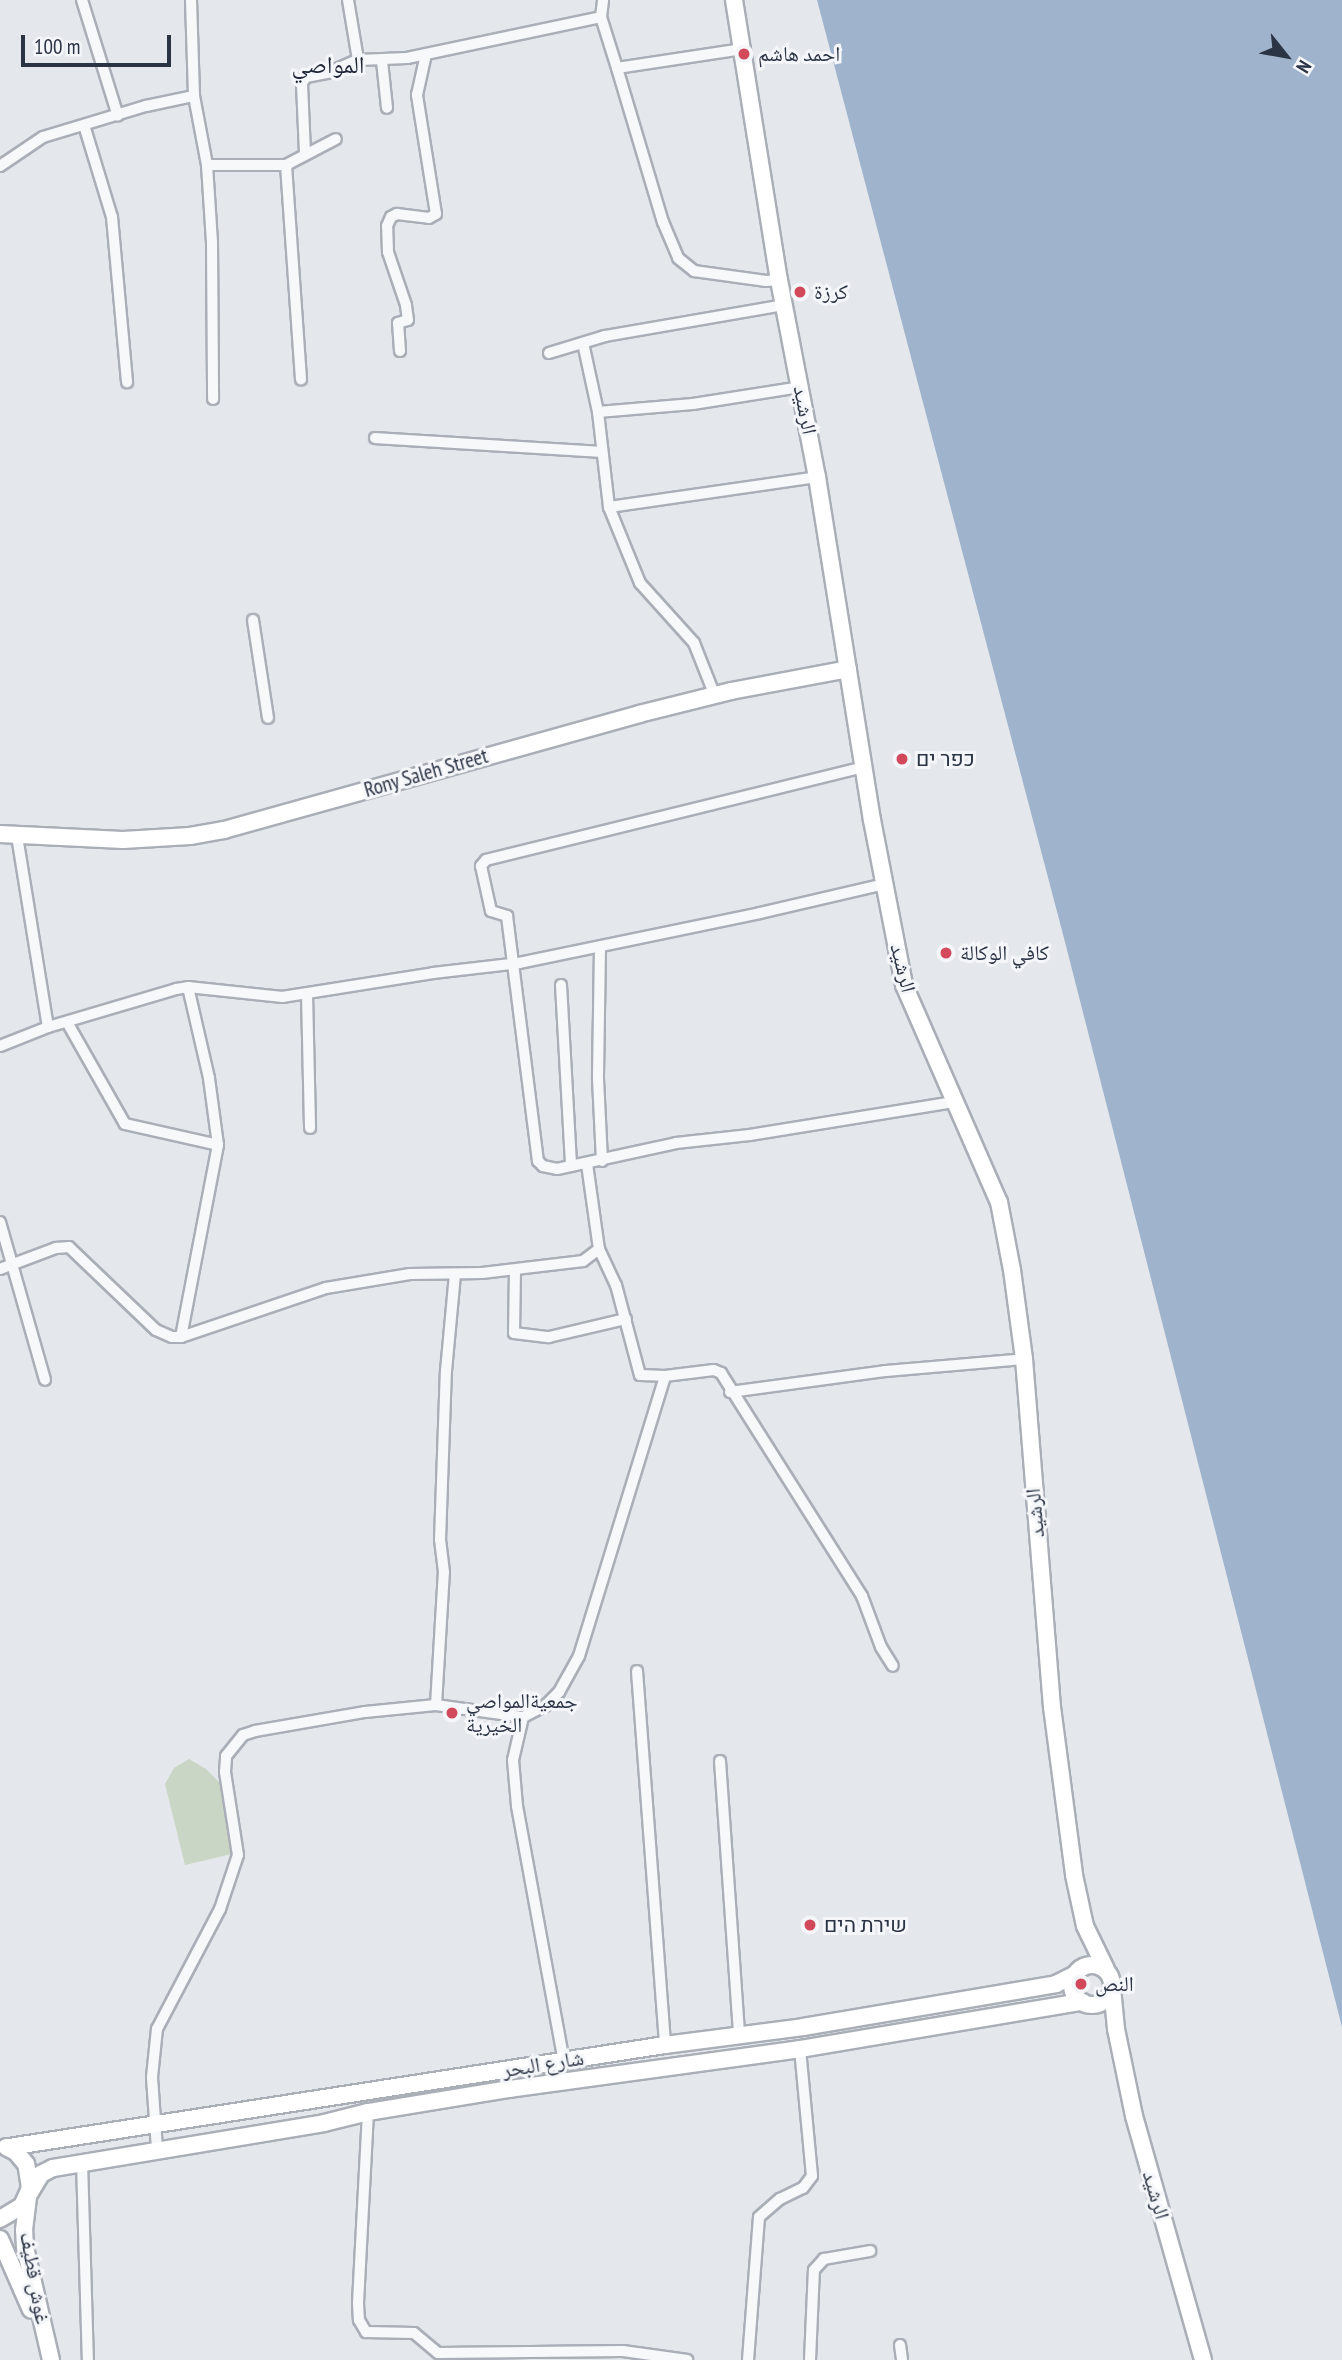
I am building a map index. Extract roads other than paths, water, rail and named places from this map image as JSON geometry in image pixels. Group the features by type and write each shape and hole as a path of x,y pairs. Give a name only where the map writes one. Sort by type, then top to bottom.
{"main road":[{"name":"الرشيد","path":"734,0 779,280 817,477 864,767 904,985 999,1202 1012,1270 1024,1360 1052,1707 1074,1875 1085,1926 1106,1969"},
{"name":"Rony Saleh Street","path":"0,834 123,840 190,836 224,830 477,757 715,695 848,669"},
{"name":"الرشيد","path":"1079,1971 1085,1926"},
{"path":"1086,2003 1106,1999 1112,1988 1106,1969 1093,1965 1079,1971 1074,1993 1116,2029"},
{"name":"شارع البحر","path":"3,2145 157,2126 1056,1984 1079,1971"},
{"name":"الرشيد","path":"1112,1988 1116,2029 1134,2116 1203,2360"},
{"name":"شارع البحر","path":"0,2219 13,2214 41,2174 53,2168 82,2162 324,2123 368,2112 509,2089 800,2049 1086,2003"},
{"name":"غوش قطيف","path":"3,2145 22,2157 30,2172 25,2247 51,2360"},
{"name":"غوش قطيف","path":"0,2239 13,2262 51,2360"}],"street":[{"path":"82,0 118,116"},
{"path":"191,0 194,96 206,165 212,242 213,399"},
{"path":"348,0 358,61"},
{"path":"602,1 601,17 663,222 678,258 694,271 766,281 779,280"},
{"path":"305,153 302,83 306,77 327,73 358,61 382,61 426,54 601,17"},
{"path":"617,68 743,49"},
{"path":"400,351 398,323 408,320 406,304 388,252 387,226 391,217 397,214 429,218 436,214 417,95 426,54"},
{"path":"382,61 387,108"},
{"path":"0,166 43,137 194,96"},
{"path":"84,125 112,217 127,383"},
{"path":"206,165 286,165 336,139"},
{"path":"286,165 300,379"},
{"path":"549,353 606,336 784,305"},
{"path":"583,343 598,412 609,507 640,583 694,643 715,695"},
{"path":"598,412 693,404 800,387"},
{"path":"375,438 602,452"},
{"path":"609,507 817,477"},
{"path":"253,620 268,718"},
{"path":"864,767 486,860 481,866 491,911 507,916 538,1161 544,1166 557,1169 676,1143 750,1135 953,1102"},
{"path":"17,835 48,1027"},
{"path":"0,1046 48,1027 188,987 274,997 307,994 600,948 885,884"},
{"path":"600,948 598,1079 603,1161"},
{"path":"561,985 571,1167"},
{"path":"181,1337 218,1144 209,1078 188,987"},
{"path":"307,994 310,1128"},
{"path":"67,1022 125,1125 218,1144"},
{"path":"587,1164 599,1249 626,1319 640,1375 665,1376 714,1370 721,1373 730,1392 862,1596 881,1647 893,1666"},
{"path":"0,1222 45,1380"},
{"path":"0,1269 56,1248 69,1247 156,1330 172,1337 181,1337 326,1288 410,1274 515,1270 583,1261 599,1249"},
{"path":"515,1270 514,1333 549,1337 626,1319"},
{"path":"436,1705 444,1572 440,1540 446,1371 455,1273"},
{"path":"730,1392 885,1371 1024,1360"},
{"path":"157,2149 152,2077 157,2029 220,1909 238,1855 225,1772 226,1756 243,1735 255,1731 406,1706 436,1705 523,1717 545,1706 559,1692 579,1656 665,1376"},
{"path":"636,1671 665,2045"},
{"path":"523,1717 513,1760 517,1806 564,2061"},
{"path":"720,1761 739,2035"},
{"path":"748,2360 759,2217 780,2199 803,2188 812,2176 800,2049"},
{"path":"368,2112 358,2303 359,2320 366,2332 414,2333 438,2353 623,2351 687,2360"},
{"path":"82,2162 88,2360"},
{"path":"810,2360 814,2270 824,2259 870,2250"},
{"path":"900,2345 902,2360"}],"water":[{"path":"817,0 1342,0 1342,2027 1065,942"}],"place":[{"name":"احمد هاشم","path":"744,54"},
{"name":"كرزة","path":"800,292"},
{"name":"כפר ים","path":"902,759"},
{"name":"كافي الوكالة","path":"946,953"},
{"name":"جمعيةالمواصي الخيرية","path":"452,1713"},
{"name":"שירת הים","path":"810,1925"},
{"name":"النص","path":"1081,1984"}],"district":[{"name":"المواصي","path":"328,65"}]}
